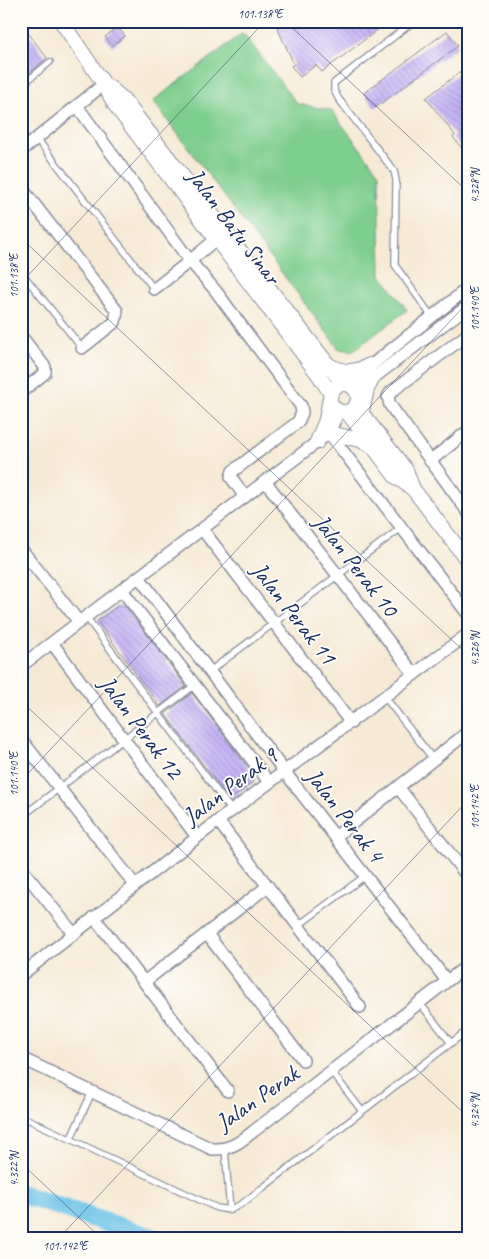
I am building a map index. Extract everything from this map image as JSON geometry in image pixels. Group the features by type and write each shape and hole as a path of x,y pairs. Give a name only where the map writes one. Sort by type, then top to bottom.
{"street":[{"name":"Jalan Batu Sinar","path":"61,21 104,84 115,105 216,239 330,396"},
{"name":"Jalan Batu Sinar","path":"104,84 123,99 326,363 349,386"},
{"path":"21,151 104,84"},
{"path":"77,106 190,261 216,290 301,406 302,413 298,422 233,471 231,477 245,496"},
{"path":"21,187 117,310 115,322 82,348"},
{"path":"154,289 216,239"},
{"path":"21,666 329,433 363,401 371,371 431,316 468,288"},
{"path":"317,442 326,420 330,396 336,387 349,386 468,306"},
{"path":"468,334 391,392 388,397 390,405 468,512"},
{"path":"21,336 45,367 45,374 21,392"},
{"path":"326,363 334,368 348,371 371,371"},
{"path":"349,386 359,400 352,412"},
{"path":"330,396 332,406 352,412 406,470 413,489"},
{"path":"352,412 373,447 395,476 413,489 468,561"},
{"path":"430,461 468,431"},
{"path":"329,433 360,440 373,447"},
{"path":"329,433 468,614"},
{"name":"Jalan Perak 10","path":"265,481 414,674"},
{"name":"Jalan Perak 11","path":"202,529 351,723"},
{"path":"21,549 82,620"},
{"name":"Jalan Perak 4","path":"139,577 284,771 447,981"},
{"name":"Jalan Perak 4","path":"122,590 269,782"},
{"name":"Jalan Perak 9","path":"21,975 269,782 351,723 384,696 468,634"},
{"name":"Jalan Perak 12","path":"52,643 198,838"},
{"path":"335,836 433,759 465,738"},
{"path":"21,739 135,885"},
{"path":"398,786 468,877"},
{"path":"218,821 360,1006"},
{"path":"21,868 73,933"},
{"path":"144,982 268,886"},
{"path":"94,917 228,1091"},
{"path":"207,934 303,1060"},
{"name":"Jalan Perak","path":"21,1058 212,1148 225,1149 234,1145 468,965"}],"lane":[{"path":"414,21 334,83 334,90 338,98 394,171 396,180 395,265 439,327"},
{"path":"21,86 50,62"},
{"path":"37,138 154,289"},
{"path":"21,272 82,348"},
{"path":"210,671 401,528"},
{"path":"82,620 158,713 232,811"},
{"path":"21,817 194,685"},
{"path":"384,696 433,759"},
{"path":"298,925 365,876"},
{"path":"419,1002 451,1043"},
{"path":"21,1116 217,1208 230,1210 243,1203 468,1030"},
{"path":"331,1071 362,1111"},
{"path":"71,1138 92,1092"},
{"path":"225,1149 230,1210"}],"green space":[{"path":"243,33 297,104 331,110 379,173 381,275 407,310 353,351 339,349 153,101"}],"building":[{"path":"290,21 389,21 322,72 316,65 300,77 291,66 294,64 277,27"},
{"path":"118,27 125,36 112,46 105,37"},
{"path":"26,30 47,58 21,80 21,34"},
{"path":"447,31 458,46 375,108 364,93"},
{"path":"468,66 468,156 453,137 455,135 426,98"},
{"path":"118,606 126,607 186,686 160,706 97,621"},
{"path":"192,693 253,774 253,782 230,800 165,714"}],"waterway":[{"path":"21,1194 153,1238"}]}
